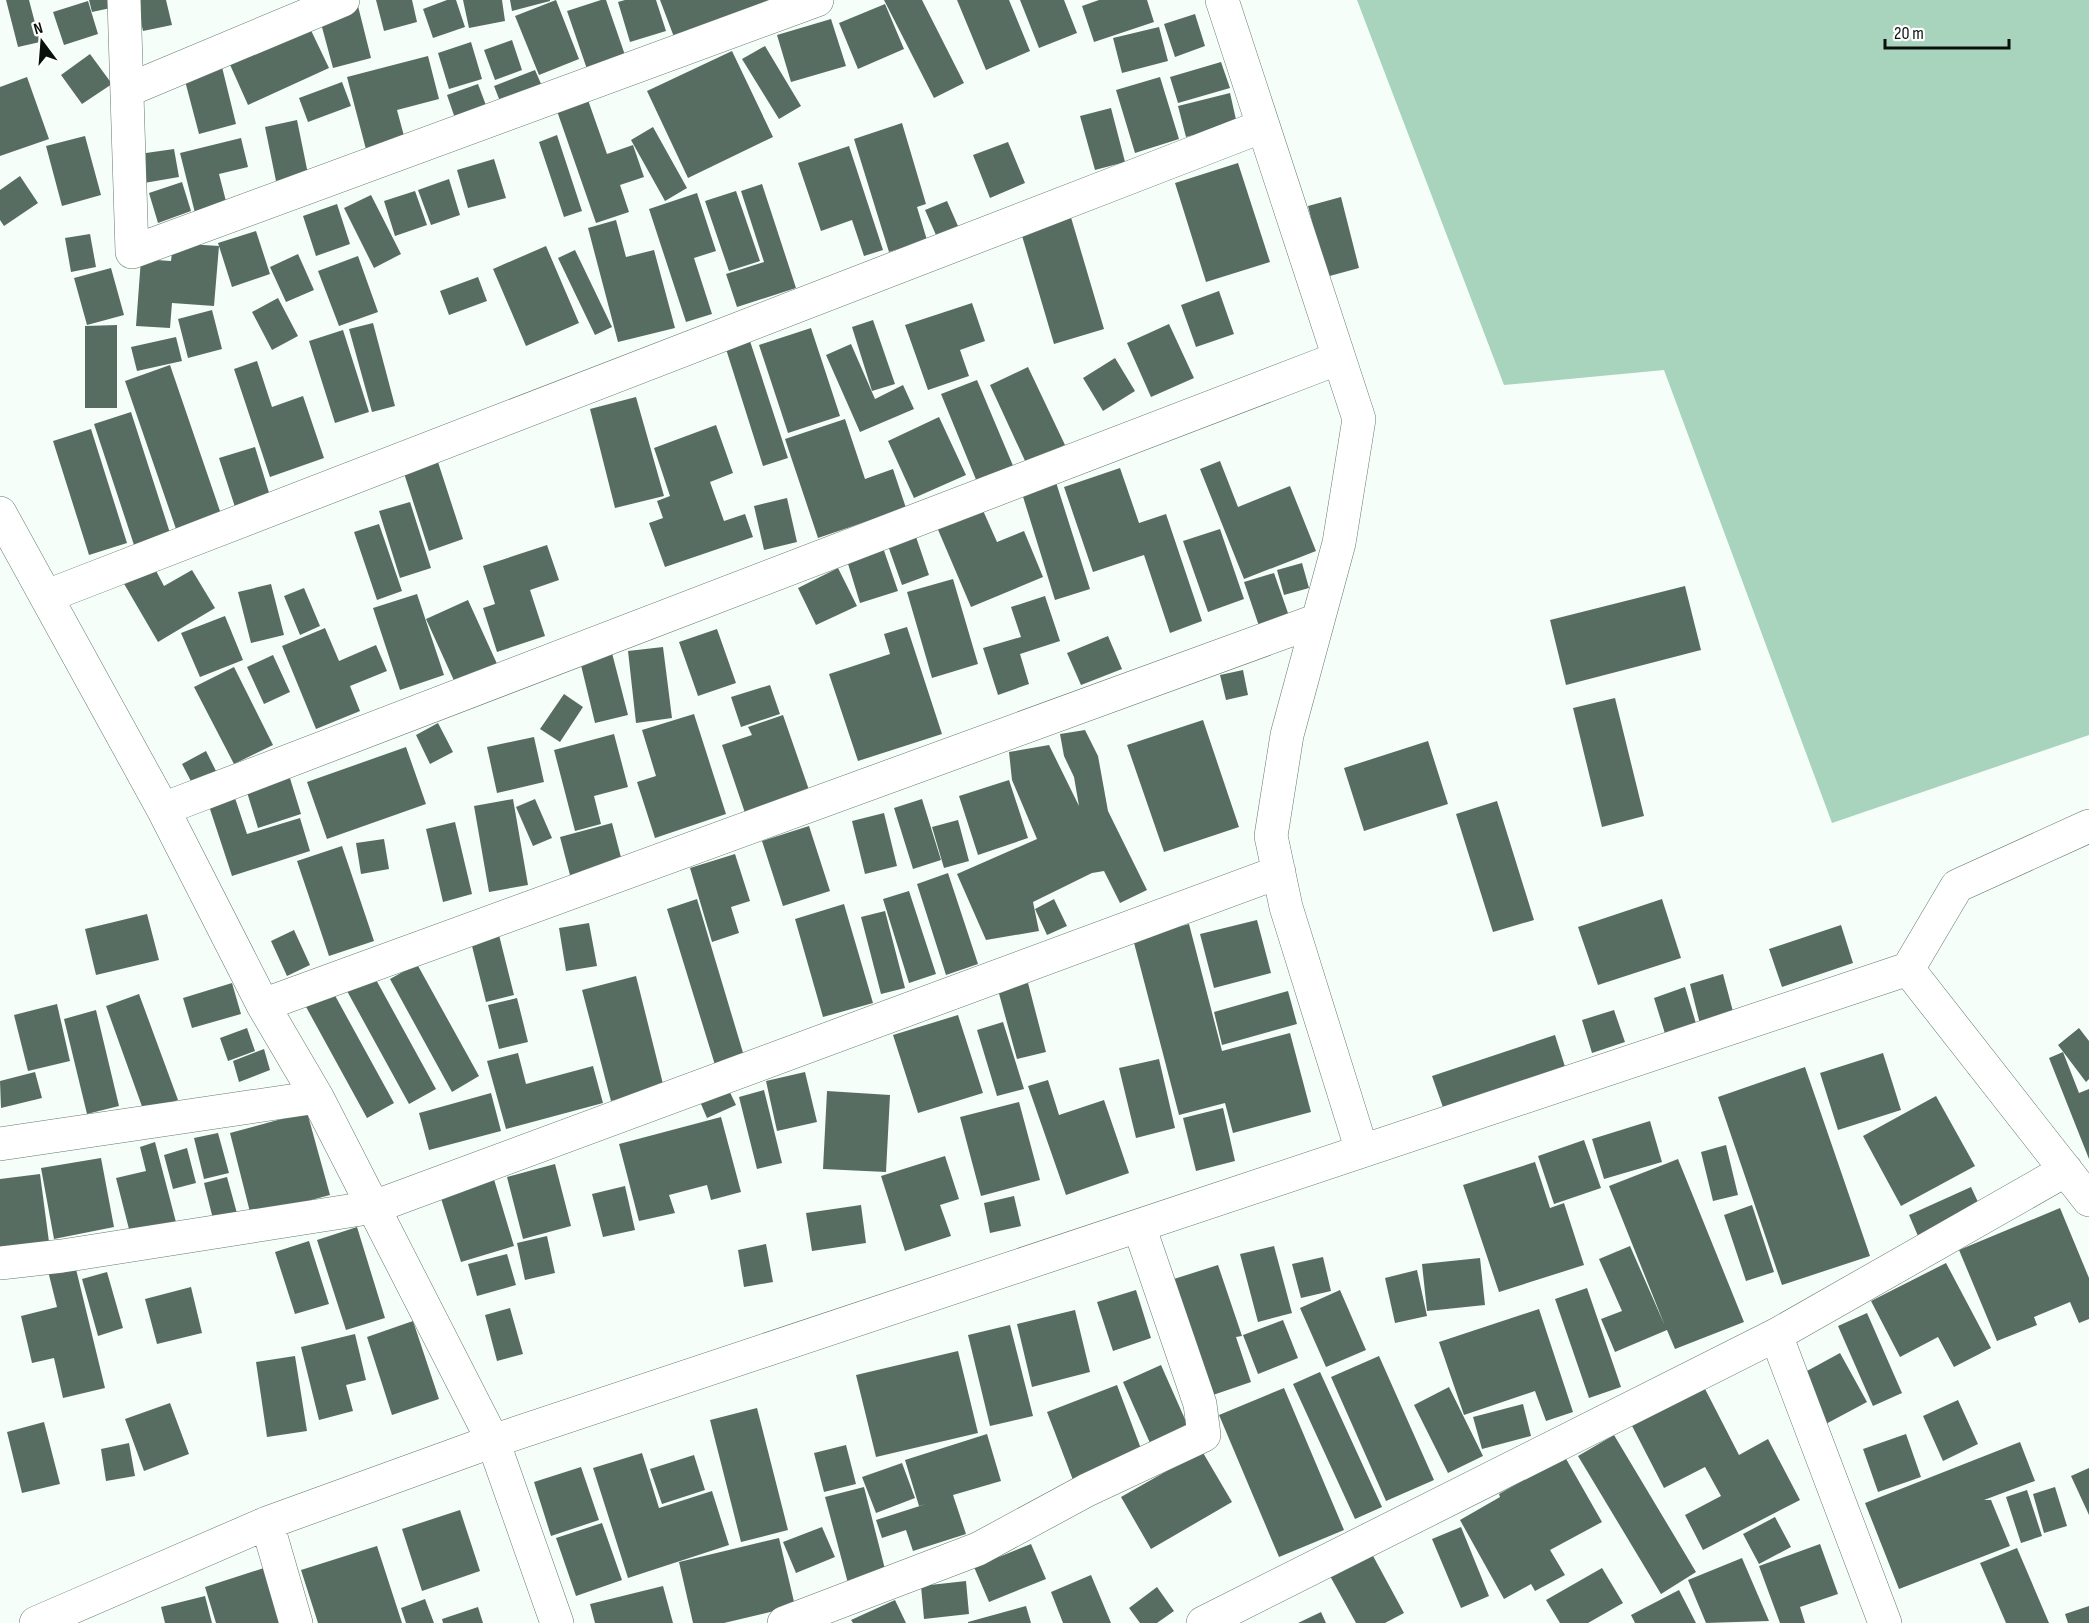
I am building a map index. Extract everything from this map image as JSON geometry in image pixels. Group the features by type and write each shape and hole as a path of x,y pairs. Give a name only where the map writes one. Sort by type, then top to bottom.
{"street":[{"path":"124,0 132,252 817,0"},
{"path":"128,90 343,0"},
{"path":"1222,0 1359,419 1338,543 1285,746 1271,836 1286,907 1362,1151"},
{"path":"47,596 1263,126"},
{"path":"163,809 1339,358"},
{"path":"0,513 163,809 263,1005 317,1097 493,1441 557,1623"},
{"path":"263,1005 1318,620"},
{"path":"36,1623 267,1523 493,1441 1908,969 1957,886 2089,826"},
{"path":"0,1263 62,1256 374,1207 1279,872"},
{"path":"1908,969 2089,1200"},
{"path":"0,1144 317,1097"},
{"path":"1203,1623 1776,1335 2066,1170"},
{"path":"784,1623 978,1549 1087,1490 1204,1435 1200,1404 1139,1226"},
{"path":"1776,1335 1885,1623"},
{"path":"267,1523 296,1623"}],"shaded area":[{"path":"1357,0 2089,0 2089,735 1832,823 1664,370 1504,385"}],"building":[{"path":"6,0 29,0 40,42 18,47"},
{"path":"89,0 119,0 120,6 92,12"},
{"path":"136,0 166,0 172,25 143,31"},
{"path":"376,0 412,0 417,22 384,31"},
{"path":"447,0 456,0 465,27 433,38 423,9"},
{"path":"463,0 502,0 505,21 469,28"},
{"path":"510,0 550,0 550,1 512,11"},
{"path":"556,0 579,59 539,75 515,16"},
{"path":"606,0 626,58 588,72 567,11"},
{"path":"656,0 666,31 630,42 618,2"},
{"path":"660,0 769,0 674,37"},
{"path":"884,0 922,0 964,83 934,98"},
{"path":"957,0 1009,0 1030,51 986,70"},
{"path":"1020,0 1064,0 1077,33 1039,48"},
{"path":"1099,0 1147,0 1154,22 1094,42 1082,6"},
{"path":"88,1 98,34 64,45 53,12"},
{"path":"885,4 904,49 858,69 839,23"},
{"path":"358,6 371,58 333,68 319,16"},
{"path":"1195,14 1205,46 1175,57 1164,24"},
{"path":"831,19 846,66 791,82 777,35"},
{"path":"307,22 329,68 248,105 227,58"},
{"path":"1159,27 1168,61 1122,73 1113,38"},
{"path":"512,40 522,70 495,80 484,50"},
{"path":"471,42 482,79 449,89 438,53"},
{"path":"765,46 801,106 779,119 742,59"},
{"path":"732,51 773,137 688,178 647,91"},
{"path":"90,54 112,84 82,104 61,75"},
{"path":"428,56 439,99 397,110 407,147 368,157 347,77"},
{"path":"1221,62 1230,88 1178,103 1170,77"},
{"path":"222,67 236,124 199,134 184,77"},
{"path":"535,70 545,93 503,109 494,86"},
{"path":"27,77 49,139 0,156 0,87"},
{"path":"1160,77 1179,139 1135,153 1116,90"},
{"path":"342,82 351,106 308,122 299,98"},
{"path":"478,84 490,116 458,127 447,95"},
{"path":"1230,93 1237,124 1186,137 1178,106"},
{"path":"588,100 607,154 633,145 644,177 620,185 629,212 596,223 557,111"},
{"path":"1111,108 1125,162 1095,170 1080,116"},
{"path":"297,120 308,174 276,181 265,127"},
{"path":"902,123 926,204 917,207 927,240 889,252 854,139"},
{"path":"653,127 687,188 665,201 631,140"},
{"path":"557,135 582,211 564,217 539,142"},
{"path":"85,136 101,195 62,206 46,146"},
{"path":"241,138 248,167 219,174 229,213 197,221 180,153"},
{"path":"1008,142 1025,183 990,198 973,155"},
{"path":"849,146 883,250 864,256 852,220 821,231 798,163"},
{"path":"174,149 179,177 144,183 139,154"},
{"path":"494,159 506,198 468,208 457,170"},
{"path":"1238,163 1270,262 1206,282 1175,183"},
{"path":"20,176 38,203 4,226 0,220 0,190"},
{"path":"449,179 460,215 431,225 418,190"},
{"path":"182,182 191,211 158,223 149,193"},
{"path":"762,184 796,288 737,307 726,274 764,262 741,191"},
{"path":"415,191 427,225 395,236 384,201"},
{"path":"736,191 760,261 729,271 705,201"},
{"path":"697,193 716,251 694,258 712,314 686,322 649,209"},
{"path":"371,195 401,254 374,268 344,208"},
{"path":"1341,197 1359,268 1326,277 1308,206"},
{"path":"947,201 958,226 936,235 925,210"},
{"path":"337,204 350,244 316,256 303,216"},
{"path":"1070,214 1104,329 1054,344 1020,229"},
{"path":"616,220 626,257 654,250 675,328 618,342 588,228"},
{"path":"256,231 270,274 232,287 218,243"},
{"path":"90,234 96,267 71,272 65,238"},
{"path":"173,243 219,246 214,306 172,303 170,328 136,326 141,259 171,261"},
{"path":"546,246 579,323 526,346 493,269"},
{"path":"575,250 612,327 595,335 558,258"},
{"path":"298,254 314,290 286,302 270,267"},
{"path":"358,256 378,312 339,326 318,271"},
{"path":"111,268 124,315 87,325 74,278"},
{"path":"478,277 487,301 449,315 440,291"},
{"path":"1219,291 1234,334 1196,347 1181,305"},
{"path":"278,298 298,336 272,350 252,312"},
{"path":"972,303 985,341 960,350 969,376 928,390 905,325"},
{"path":"212,310 222,349 188,358 178,319"},
{"path":"873,320 895,384 872,391 852,327"},
{"path":"373,323 395,406 372,412 349,329"},
{"path":"1169,324 1194,378 1151,397 1127,343"},
{"path":"117,325 117,408 85,408 85,326"},
{"path":"811,328 840,416 788,433 759,345"},
{"path":"343,330 369,412 335,423 309,341"},
{"path":"176,337 182,361 137,371 131,347"},
{"path":"750,341 788,458 763,466 726,349"},
{"path":"851,344 875,399 903,385 914,409 860,432 826,355"},
{"path":"1115,358 1135,391 1103,411 1083,378"},
{"path":"257,361 272,407 303,396 324,458 270,477 234,369"},
{"path":"170,365 221,514 176,529 125,381"},
{"path":"1028,367 1065,445 1026,463 990,385"},
{"path":"977,380 1014,468 977,482 941,394"},
{"path":"636,397 664,496 615,508 590,409"},
{"path":"131,412 170,533 134,545 94,424"},
{"path":"939,417 966,475 914,498 888,441"},
{"path":"845,419 865,479 893,469 906,508 818,538 785,439"},
{"path":"716,425 733,473 710,482 724,521 745,514 753,537 665,567 649,523 663,518 657,501 670,496 654,448"},
{"path":"91,429 127,543 89,555 53,441"},
{"path":"255,447 270,496 235,507 219,458"},
{"path":"436,456 463,539 429,551 402,467"},
{"path":"1220,461 1238,507 1290,486 1316,551 1244,579 1200,469"},
{"path":"1120,468 1139,523 1166,514 1202,621 1170,633 1144,555 1093,572 1064,487"},
{"path":"1054,476 1090,589 1055,600 1020,487"},
{"path":"787,498 797,542 764,550 754,506"},
{"path":"410,502 431,568 400,578 379,511"},
{"path":"981,506 997,542 1024,531 1043,577 971,607 936,525"},
{"path":"379,524 402,591 377,600 354,532"},
{"path":"1220,529 1244,599 1208,612 1183,541"},
{"path":"914,531 929,575 902,585 886,540"},
{"path":"881,542 898,591 860,603 845,554"},
{"path":"547,545 559,580 530,590 545,636 497,652 483,608 495,604 483,566"},
{"path":"1302,563 1309,588 1284,595 1277,570"},
{"path":"153,565 164,586 192,570 215,608 158,642 123,582"},
{"path":"838,568 857,606 816,625 798,588"},
{"path":"1274,573 1289,616 1259,626 1244,582"},
{"path":"953,579 978,664 932,678 907,592"},
{"path":"271,584 284,635 251,643 238,592"},
{"path":"1685,586 1701,650 1566,685 1550,620"},
{"path":"304,588 320,626 300,635 284,596"},
{"path":"417,594 444,675 400,690 373,608"},
{"path":"1045,596 1060,641 1020,654 1029,684 998,695 983,648 1021,637 1011,607"},
{"path":"468,600 498,666 456,685 426,619"},
{"path":"225,616 243,660 200,677 181,633"},
{"path":"907,627 942,734 858,761 829,674 890,654 884,634"},
{"path":"325,628 339,661 376,645 387,671 350,686 360,711 316,729 282,646"},
{"path":"717,629 736,683 698,696 679,642"},
{"path":"1108,636 1122,669 1081,685 1067,653"},
{"path":"663,647 672,718 636,723 628,651"},
{"path":"612,653 628,715 595,723 580,661"},
{"path":"273,655 290,692 264,704 247,667"},
{"path":"234,667 273,745 234,764 194,687"},
{"path":"1243,670 1248,695 1226,700 1220,675"},
{"path":"770,685 780,714 741,727 731,697"},
{"path":"564,694 583,707 560,742 540,729"},
{"path":"1615,698 1644,816 1602,827 1573,708"},
{"path":"694,714 726,814 655,838 637,782 656,776 642,730"},
{"path":"783,715 809,790 745,813 722,745 752,735 748,727"},
{"path":"1203,720 1239,827 1164,852 1127,745"},
{"path":"438,723 453,752 430,764 416,735"},
{"path":"1085,730 1098,756 1108,811 1147,890 1120,903 1104,871 1092,873 1033,902 1039,931 986,940 957,874 1037,839 1012,780 1009,752 1049,745 1079,806 1074,777 1064,756 1060,734"},
{"path":"614,734 628,787 594,796 601,824 575,831 554,750"},
{"path":"534,737 544,782 497,793 487,747"},
{"path":"1428,741 1448,804 1364,831 1344,768"},
{"path":"406,747 426,804 327,839 307,782"},
{"path":"206,751 218,775 194,787 182,764"},
{"path":"289,775 301,814 258,828 246,789"},
{"path":"1009,780 1028,838 978,855 959,796"},
{"path":"235,798 247,834 300,818 310,851 232,876 209,806"},
{"path":"513,799 528,885 489,892 474,806"},
{"path":"535,799 552,838 533,846 516,807"},
{"path":"922,799 941,860 913,869 894,808"},
{"path":"1497,801 1534,920 1493,932 1456,814"},
{"path":"884,813 897,866 865,874 852,821"},
{"path":"958,820 969,861 944,868 932,827"},
{"path":"455,822 472,894 443,902 426,829"},
{"path":"612,823 623,865 571,879 560,837"},
{"path":"809,826 830,891 783,906 762,841"},
{"path":"384,839 389,869 361,874 356,843"},
{"path":"342,846 374,941 329,956 297,861"},
{"path":"735,854 750,901 731,907 739,933 712,942 690,868"},
{"path":"948,873 978,964 946,975 917,884"},
{"path":"909,891 936,974 909,983 883,899"},
{"path":"697,899 744,1056 715,1065 667,909"},
{"path":"1054,899 1067,926 1047,935 1035,909"},
{"path":"1662,899 1681,958 1598,985 1578,927"},
{"path":"844,904 873,1003 823,1017 795,919"},
{"path":"885,911 905,988 881,994 861,917"},
{"path":"147,914 159,960 96,975 85,929"},
{"path":"1257,920 1271,973 1214,988 1200,934"},
{"path":"589,923 597,966 566,971 559,928"},
{"path":"1189,924 1222,1051 1290,1033 1311,1112 1233,1133 1225,1103 1179,1115 1133,939"},
{"path":"1841,925 1853,963 1782,987 1769,949"},
{"path":"294,930 310,965 287,976 271,941"},
{"path":"499,935 514,995 486,1002 471,942"},
{"path":"417,964 479,1076 452,1092 390,979"},
{"path":"1723,974 1735,1019 1701,1028 1690,984"},
{"path":"374,976 436,1089 409,1104 347,991"},
{"path":"636,976 664,1088 611,1101 582,990"},
{"path":"232,983 241,1014 192,1028 183,998"},
{"path":"1028,983 1046,1052 1017,1059 998,990"},
{"path":"1685,987 1698,1030 1667,1040 1654,998"},
{"path":"332,990 394,1103 367,1118 305,1005"},
{"path":"1288,991 1297,1024 1222,1045 1214,1012"},
{"path":"139,994 178,1100 144,1112 106,1006"},
{"path":"517,998 528,1042 499,1049 488,1005"},
{"path":"57,1004 70,1061 28,1071 14,1015"},
{"path":"96,1010 119,1106 87,1114 64,1019"},
{"path":"1614,1010 1625,1042 1592,1053 1582,1020"},
{"path":"958,1015 983,1093 918,1113 893,1035"},
{"path":"1003,1022 1024,1089 997,1096 977,1030"},
{"path":"247,1028 255,1051 228,1061 220,1038"},
{"path":"2079,1028 2089,1041 2089,1079 2086,1082 2058,1045"},
{"path":"1555,1035 1567,1073 1445,1113 1432,1076"},
{"path":"264,1049 270,1070 239,1082 233,1061"},
{"path":"2063,1052 2079,1093 2089,1089 2089,1159 2049,1058"},
{"path":"518,1053 526,1084 593,1066 603,1103 506,1129 487,1061"},
{"path":"1883,1053 1901,1110 1838,1130 1820,1073"},
{"path":"1159,1059 1175,1128 1136,1138 1119,1068"},
{"path":"1805,1067 1870,1256 1782,1285 1718,1097"},
{"path":"35,1072 42,1098 1,1108 0,1081"},
{"path":"805,1072 817,1122 777,1131 766,1081"},
{"path":"1048,1080 1059,1115 1104,1100 1129,1173 1066,1195 1028,1086"},
{"path":"726,1084 736,1105 707,1118 698,1097"},
{"path":"764,1090 782,1163 757,1169 739,1097"},
{"path":"827,1091 890,1095 886,1172 823,1169"},
{"path":"491,1093 501,1131 429,1150 419,1113"},
{"path":"1936,1096 1975,1166 1901,1206 1863,1136"},
{"path":"1019,1102 1040,1180 981,1196 960,1117"},
{"path":"1223,1108 1235,1161 1196,1171 1183,1118"},
{"path":"307,1112 330,1195 251,1216 230,1133"},
{"path":"721,1117 741,1192 711,1200 707,1185 669,1195 675,1213 639,1221 619,1144"},
{"path":"1650,1121 1662,1162 1604,1179 1592,1139"},
{"path":"218,1133 229,1173 204,1179 194,1138"},
{"path":"1584,1140 1601,1188 1554,1204 1538,1156"},
{"path":"155,1142 177,1226 131,1237 116,1178 146,1171 140,1147"},
{"path":"1726,1145 1738,1195 1713,1201 1701,1152"},
{"path":"187,1148 196,1183 173,1189 164,1155"},
{"path":"945,1156 959,1199 940,1205 951,1236 905,1251 881,1176"},
{"path":"101,1158 114,1227 54,1239 41,1168"},
{"path":"1678,1159 1744,1322 1675,1349 1667,1330 1615,1352 1601,1319 1622,1311 1599,1259 1630,1246 1665,1326 1609,1186"},
{"path":"1535,1162 1550,1208 1564,1203 1584,1265 1499,1292 1463,1185"},
{"path":"555,1164 571,1226 523,1239 507,1177"},
{"path":"40,1174 49,1242 0,1249 0,1179"},
{"path":"493,1176 514,1246 461,1262 439,1192"},
{"path":"227,1177 238,1217 214,1223 204,1183"},
{"path":"625,1186 635,1230 603,1237 592,1194"},
{"path":"1971,1187 1984,1215 1921,1243 1909,1215"},
{"path":"1014,1196 1021,1226 990,1233 984,1203"},
{"path":"861,1205 866,1243 812,1251 806,1213"},
{"path":"1752,1205 1774,1272 1746,1281 1724,1215"},
{"path":"2060,1208 2089,1278 2089,1319 2079,1323 2070,1302 2034,1317 2037,1325 1997,1341 1959,1250"},
{"path":"357,1227 385,1318 346,1330 317,1240"},
{"path":"547,1236 555,1273 525,1280 517,1243"},
{"path":"309,1241 329,1304 295,1314 275,1252"},
{"path":"766,1244 773,1282 744,1287 738,1250"},
{"path":"1274,1246 1292,1313 1258,1322 1240,1254"},
{"path":"507,1254 516,1285 477,1296 468,1264"},
{"path":"1323,1257 1331,1291 1301,1298 1292,1264"},
{"path":"1480,1258 1485,1305 1427,1311 1422,1264"},
{"path":"1946,1263 1991,1348 1954,1367 1938,1337 1900,1357 1871,1301"},
{"path":"75,1265 105,1388 63,1398 54,1358 32,1363 21,1316 57,1307 48,1271"},
{"path":"1218,1265 1242,1336 1236,1337 1251,1382 1213,1395 1174,1279"},
{"path":"1417,1270 1427,1316 1395,1323 1385,1278"},
{"path":"107,1272 123,1328 98,1336 82,1279"},
{"path":"191,1287 202,1333 157,1344 145,1299"},
{"path":"1587,1288 1621,1387 1589,1398 1555,1299"},
{"path":"1136,1290 1151,1338 1113,1351 1097,1302"},
{"path":"1340,1290 1366,1350 1326,1367 1300,1308"},
{"path":"510,1308 523,1354 497,1361 485,1315"},
{"path":"1539,1309 1573,1412 1546,1421 1535,1391 1464,1415 1439,1342"},
{"path":"1075,1310 1090,1372 1032,1387 1017,1324"},
{"path":"1867,1313 1902,1393 1873,1406 1838,1326"},
{"path":"1283,1320 1298,1358 1258,1374 1243,1335"},
{"path":"413,1321 439,1399 392,1415 367,1337"},
{"path":"1010,1325 1033,1416 990,1426 968,1335"},
{"path":"355,1334 366,1380 346,1385 353,1411 319,1420 301,1347"},
{"path":"958,1351 978,1433 876,1457 856,1375"},
{"path":"1840,1353 1867,1402 1822,1426 1796,1377"},
{"path":"295,1356 307,1431 267,1437 256,1362"},
{"path":"1379,1356 1434,1480 1386,1501 1331,1377"},
{"path":"1161,1365 1188,1426 1150,1443 1123,1382"},
{"path":"1320,1372 1382,1507 1355,1519 1293,1384"},
{"path":"1117,1385 1143,1454 1073,1480 1047,1412"},
{"path":"1703,1385 1739,1455 1768,1439 1800,1500 1703,1550 1685,1515 1721,1496 1705,1467 1664,1488 1630,1422"},
{"path":"1449,1387 1483,1456 1448,1473 1414,1405"},
{"path":"1284,1388 1344,1530 1279,1557 1219,1415"},
{"path":"1958,1400 1978,1444 1943,1461 1923,1416"},
{"path":"170,1403 189,1454 144,1471 125,1419"},
{"path":"1523,1404 1531,1436 1482,1449 1473,1417"},
{"path":"757,1408 788,1530 741,1542 710,1420"},
{"path":"44,1422 60,1484 22,1493 7,1432"},
{"path":"987,1434 1001,1481 953,1495 966,1534 913,1551 906,1530 882,1538 876,1520 926,1504 919,1506 905,1460"},
{"path":"1906,1434 1921,1477 1878,1492 1863,1449"},
{"path":"1614,1435 1696,1572 1661,1594 1578,1456"},
{"path":"2020,1442 2035,1481 1984,1500 1991,1500 2010,1546 1899,1589 1865,1503"},
{"path":"129,1443 135,1476 106,1481 101,1449"},
{"path":"846,1445 856,1484 824,1492 814,1453"},
{"path":"1202,1451 1232,1502 1151,1549 1121,1497"},
{"path":"642,1453 659,1508 712,1491 729,1545 628,1578 593,1468"},
{"path":"694,1455 705,1490 662,1504 650,1469"},
{"path":"1565,1457 1602,1522 1550,1550 1565,1575 1535,1591 1531,1584 1504,1599 1460,1520 1500,1497 1499,1494"},
{"path":"902,1463 915,1498 876,1513 862,1477"},
{"path":"581,1467 599,1520 551,1536 534,1482"},
{"path":"2089,1468 2089,1515 2071,1476"},
{"path":"864,1487 887,1577 849,1587 825,1497"},
{"path":"2055,1487 2067,1526 2044,1533 2033,1494"},
{"path":"2027,1490 2042,1536 2021,1543 2006,1497"},
{"path":"460,1510 480,1571 422,1591 402,1529"},
{"path":"1775,1517 1791,1547 1759,1564 1743,1534"},
{"path":"602,1523 622,1580 576,1596 556,1538"},
{"path":"822,1527 835,1557 796,1573 783,1542"},
{"path":"1461,1527 1489,1596 1461,1608 1432,1539"},
{"path":"779,1538 795,1606 724,1623 693,1623 679,1562"},
{"path":"1031,1544 1046,1579 989,1602 974,1567"},
{"path":"1820,1544 1838,1594 1800,1607 1805,1623 1780,1623 1759,1566"},
{"path":"377,1546 402,1623 318,1623 301,1570"},
{"path":"2017,1548 2049,1623 2006,1623 1980,1563"},
{"path":"1372,1554 1404,1613 1385,1623 1356,1623 1330,1576"},
{"path":"1742,1558 1769,1621 1706,1623 1688,1580"},
{"path":"264,1568 282,1623 216,1623 205,1587"},
{"path":"1602,1568 1623,1603 1588,1623 1560,1623 1546,1600"},
{"path":"1091,1575 1111,1623 1063,1623 1051,1592"},
{"path":"966,1581 969,1614 924,1619 921,1586"},
{"path":"663,1586 673,1623 595,1623 590,1604"},
{"path":"1157,1587 1174,1611 1157,1623 1140,1623 1129,1608"},
{"path":"1679,1590 1696,1623 1635,1623 1631,1615"},
{"path":"205,1596 212,1623 165,1623 161,1607"},
{"path":"425,1599 434,1623 406,1623 401,1608"},
{"path":"895,1600 906,1623 853,1623 851,1620"},
{"path":"1026,1606 1031,1623 968,1623 968,1622"},
{"path":"2089,1606 2089,1623 2068,1623 2065,1614"},
{"path":"478,1607 483,1623 443,1623 442,1619"},
{"path":"1321,1612 1326,1623 1298,1623"}]}
